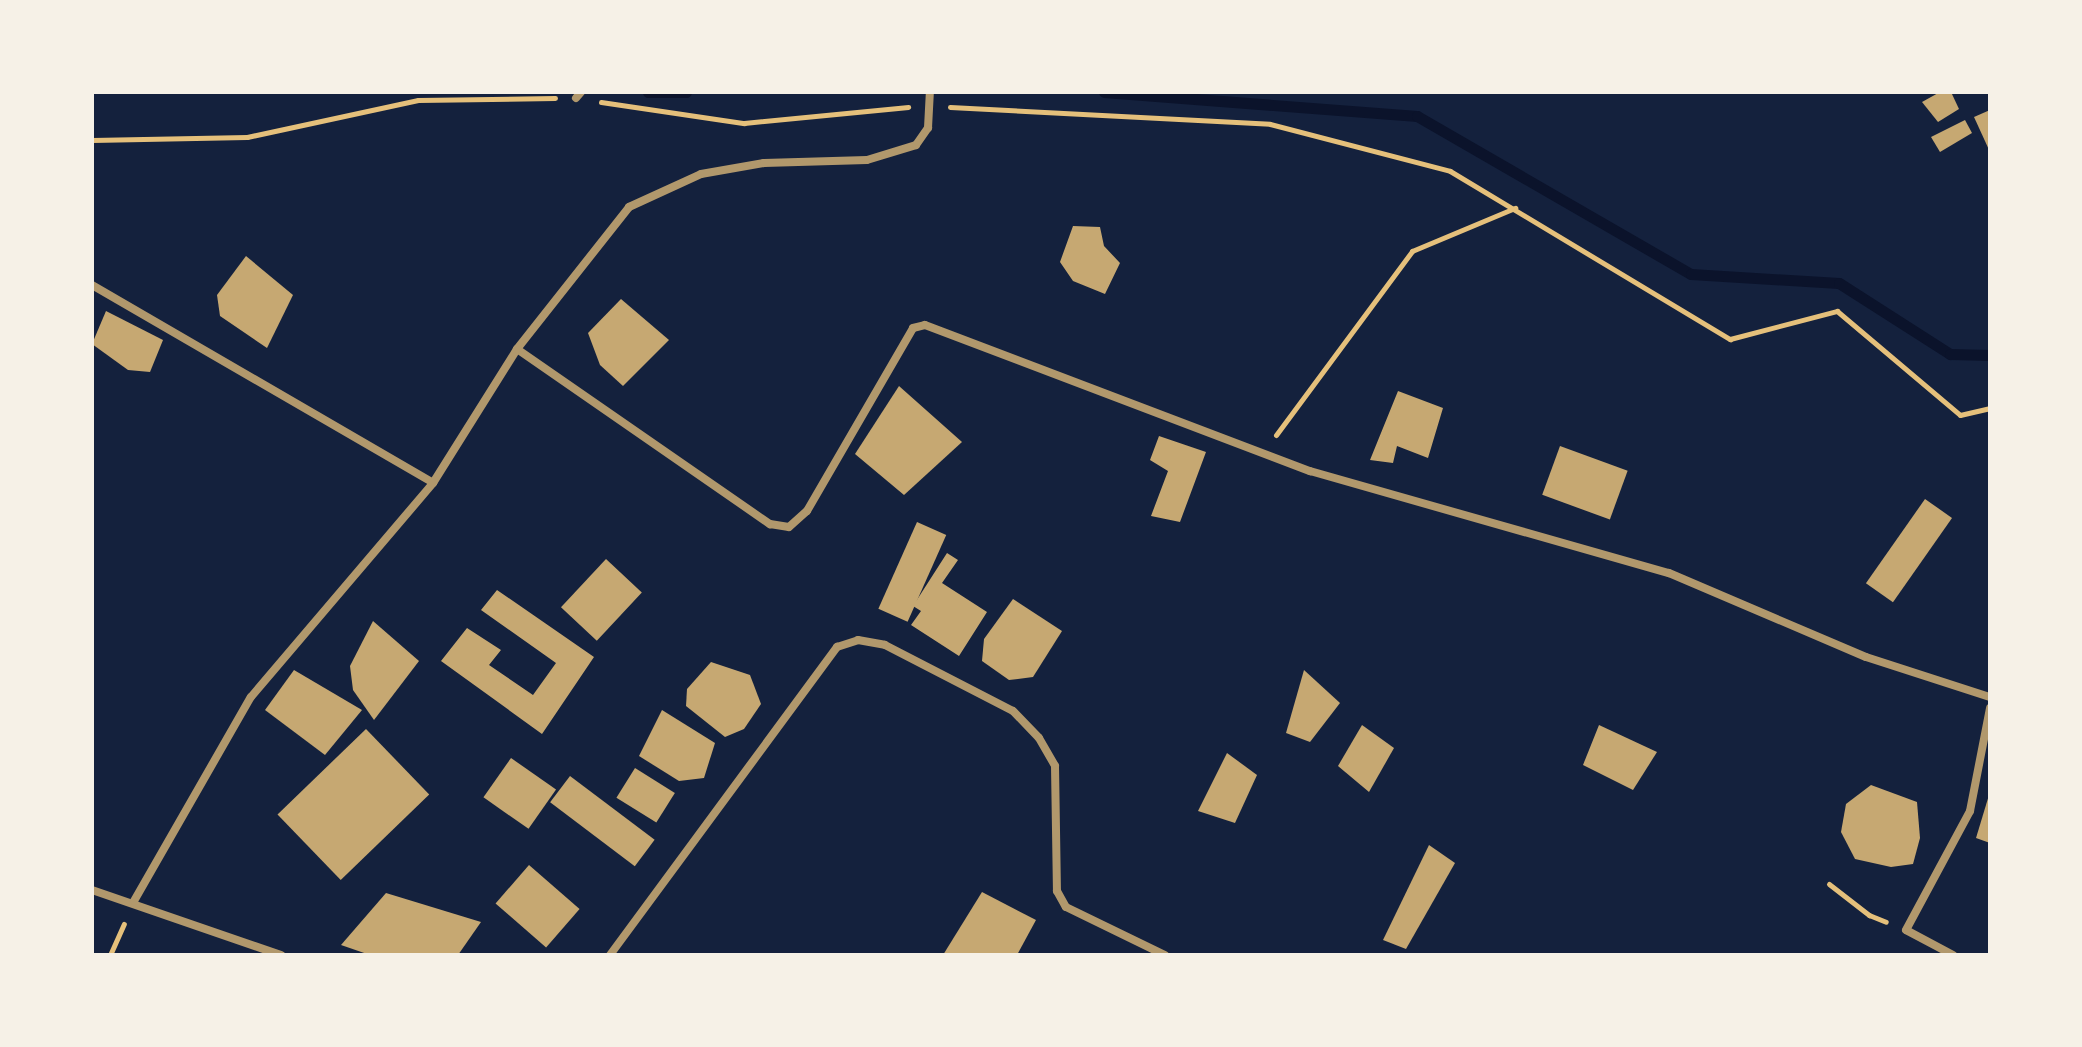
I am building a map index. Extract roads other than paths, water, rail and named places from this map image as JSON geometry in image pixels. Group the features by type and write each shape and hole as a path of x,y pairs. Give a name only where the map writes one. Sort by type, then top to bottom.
{"street":[{"path":"134,901 251,697 433,483 517,349 629,207 701,174 764,163 867,160 916,145 928,128 930,92"},
{"path":"92,285 433,483"},
{"path":"517,349 780,528 798,522 807,511 913,328 925,325 1310,471 1669,573 1866,657 1990,697"},
{"path":"610,955 837,647 858,640 885,645 1013,711 1039,738 1055,766 1057,891 1066,907 1165,955"},
{"path":"1953,955 1906,930 1970,811 1990,708"},
{"path":"92,890 134,901 281,955"}],"waterway":[{"path":"648,92 686,92"},
{"path":"1104,92 1417,116 1691,274 1839,283 1950,354 1990,355"}]}
